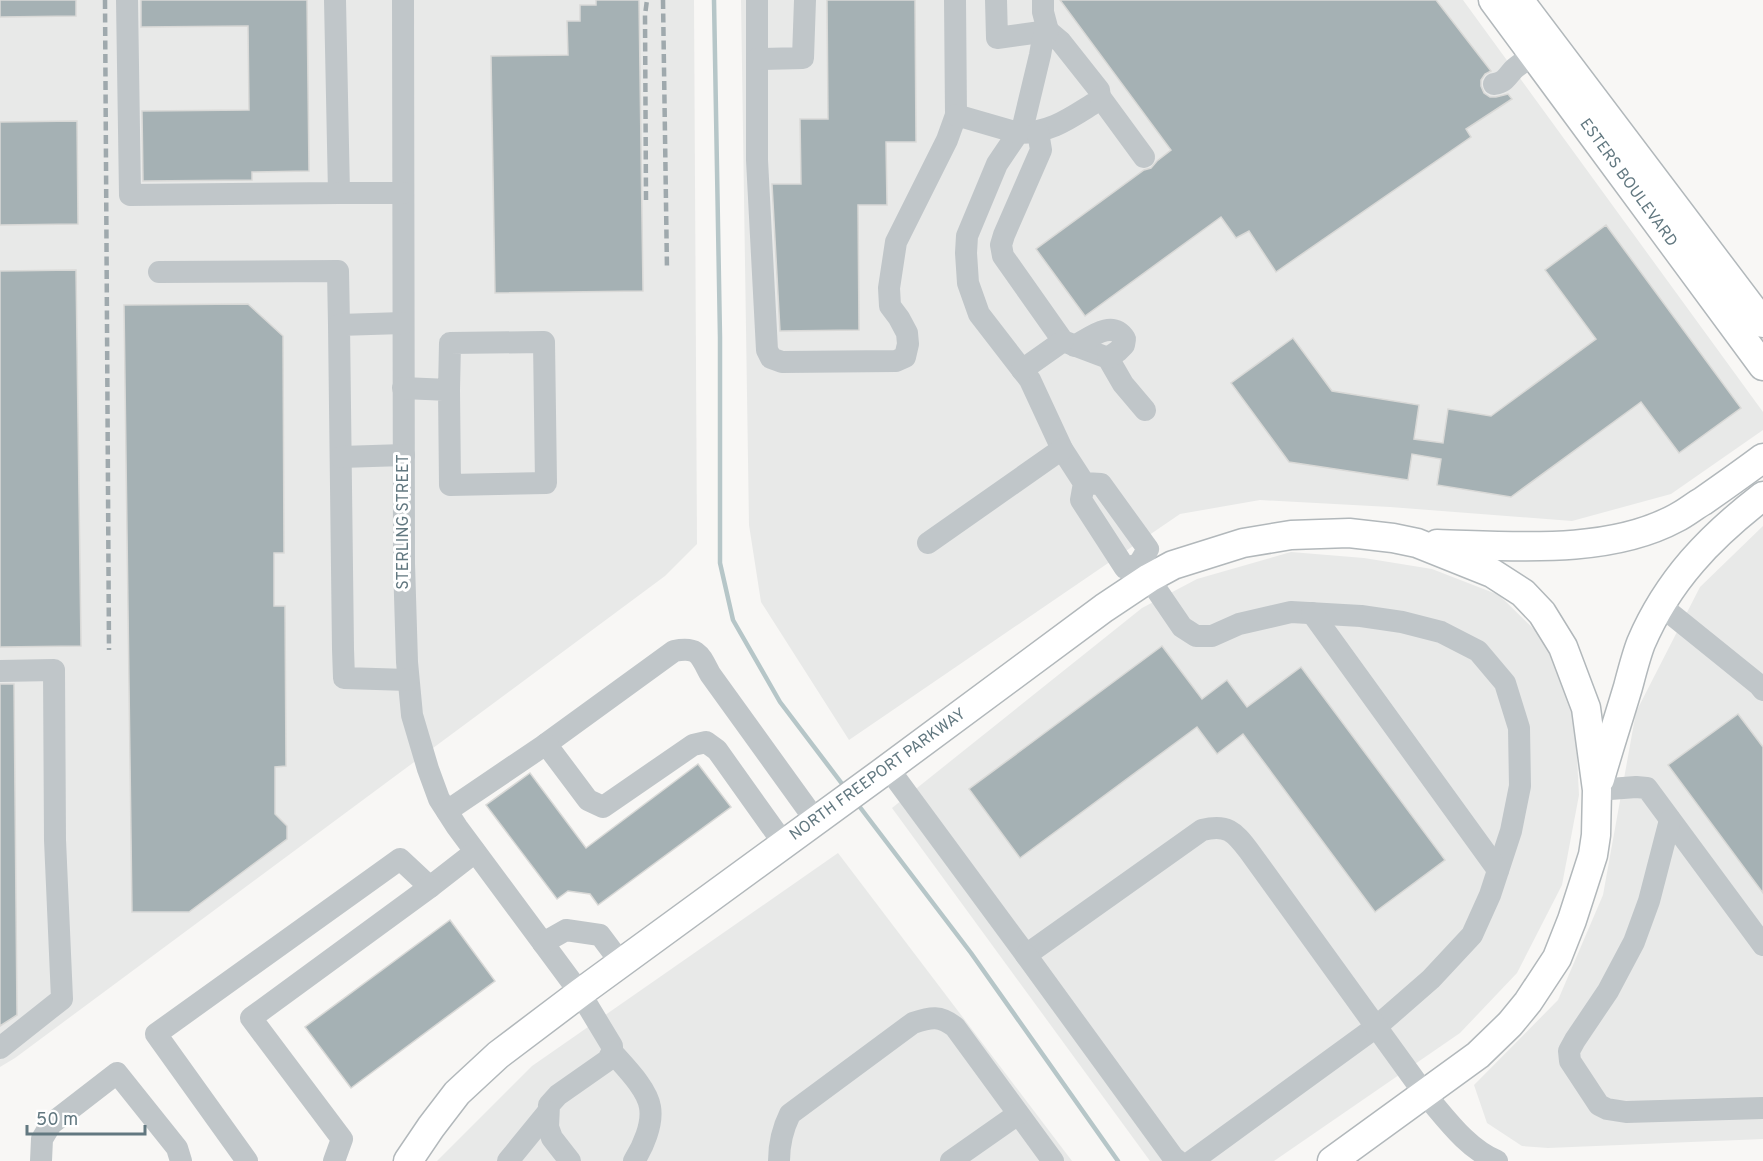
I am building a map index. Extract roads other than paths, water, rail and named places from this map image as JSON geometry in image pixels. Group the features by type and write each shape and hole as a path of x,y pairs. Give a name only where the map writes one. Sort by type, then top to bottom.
{"main road":[{"name":"ESTERS BOULEVARD","path":"1493,0 1523,63 1763,366"},
{"name":"ESTERS BOULEVARD","path":"1519,0 1763,323"},
{"path":"1417,543 1515,547 1557,546 1592,543 1626,536 1677,518 1763,458"},
{"path":"1597,790 1641,644 1660,605 1697,555 1731,521 1763,496"},
{"name":"NORTH FREEPORT PARKWAY","path":"408,1161 457,1093 498,1055 1104,608 1144,571 1173,565 1243,543 1291,535 1349,533 1417,543"},
{"path":"1332,1161 1478,1055 1510,1024 1528,1002 1557,958 1593,855 1596,835 1597,790 1586,708 1563,647 1542,613 1523,593 1498,576 1417,543"}],"street":[{"path":"127,0 130,195 403,193"},
{"path":"335,0 339,193"},
{"name":"STERLING STREET","path":"403,0 404,563 408,680 412,715 439,800 580,993 606,1034 612,1046 612,1052 641,1086 650,1107 649,1128 641,1150 634,1161"},
{"path":"757,0 757,160 767,350 771,358 782,362 896,361 905,357 908,344 907,333 890,306 889,288 896,243 947,140 956,115 955,0"},
{"path":"757,59 803,58 805,0"},
{"path":"996,0 997,38 1048,31"},
{"path":"1042,0 1048,31 1062,42 1099,90 1100,97 1144,157"},
{"path":"1048,31 1043,38 1023,126 1041,150 1004,235 1001,245 1003,256 1069,343 1108,358 1123,384 1145,410"},
{"path":"956,115 1028,132 1054,128 1096,102 1100,97"},
{"path":"1028,132 997,164 984,193 967,236 968,283 979,314 1030,380 1062,448 1084,483 1101,484 1148,549 1144,571 1182,627 1196,636 1212,636 1239,624 1291,612 1402,622 1441,632 1478,651 1505,683 1519,728 1520,786 1511,831 1490,895 1472,935 1431,979 1376,1027 1192,1161"},
{"path":"159,272 338,271 344,678 408,680"},
{"path":"339,325 403,323"},
{"path":"544,342 546,483 450,484 449,390 450,343 544,342"},
{"path":"1022,370 1069,343"},
{"path":"403,388 449,390"},
{"path":"928,543 1062,448"},
{"path":"341,457 404,455"},
{"path":"1660,605 1760,685 1763,690"},
{"path":"1312,614 1498,870"},
{"path":"447,812 546,744 674,651 688,648 699,653 710,674 816,821"},
{"path":"0,671 54,670 55,840 62,999 0,1048"},
{"path":"546,744 588,800 603,807 693,745 706,742 717,750 784,844"},
{"path":"884,771 1026,955 1167,1150 1178,1161"},
{"path":"1597,790 1647,788 1763,945"},
{"path":"1670,820 1649,901 1634,942 1608,992 1569,1051 1570,1061 1599,1105 1607,1109 1626,1112 1763,1108"},
{"path":"1026,955 1202,830 1216,826 1231,831 1240,839 1424,1093 1472,1146 1497,1161"},
{"path":"334,1161 342,1139 251,1018 475,852"},
{"path":"247,1161 156,1034 400,859 430,887"},
{"path":"543,944 566,930 600,935 621,963"},
{"path":"779,1161 784,1126 790,1114 913,1023 937,1018 946,1020 955,1027 1053,1161"},
{"path":"570,1161 552,1138 548,1127 549,1105 558,1095 608,1060 612,1052"},
{"path":"41,1161 42,1139 51,1124 117,1073 177,1148 181,1161"},
{"path":"508,1161 548,1112"},
{"path":"951,1161 1018,1114"}],"waterway":[{"path":"714,0 720,337 720,563 733,620 780,702 846,789"},
{"path":"856,802 971,953 1118,1161"}],"railway":[{"path":"105,0 109,650"},
{"path":"646,200 645,15 647,0"},
{"path":"663,0 667,270"}]}
